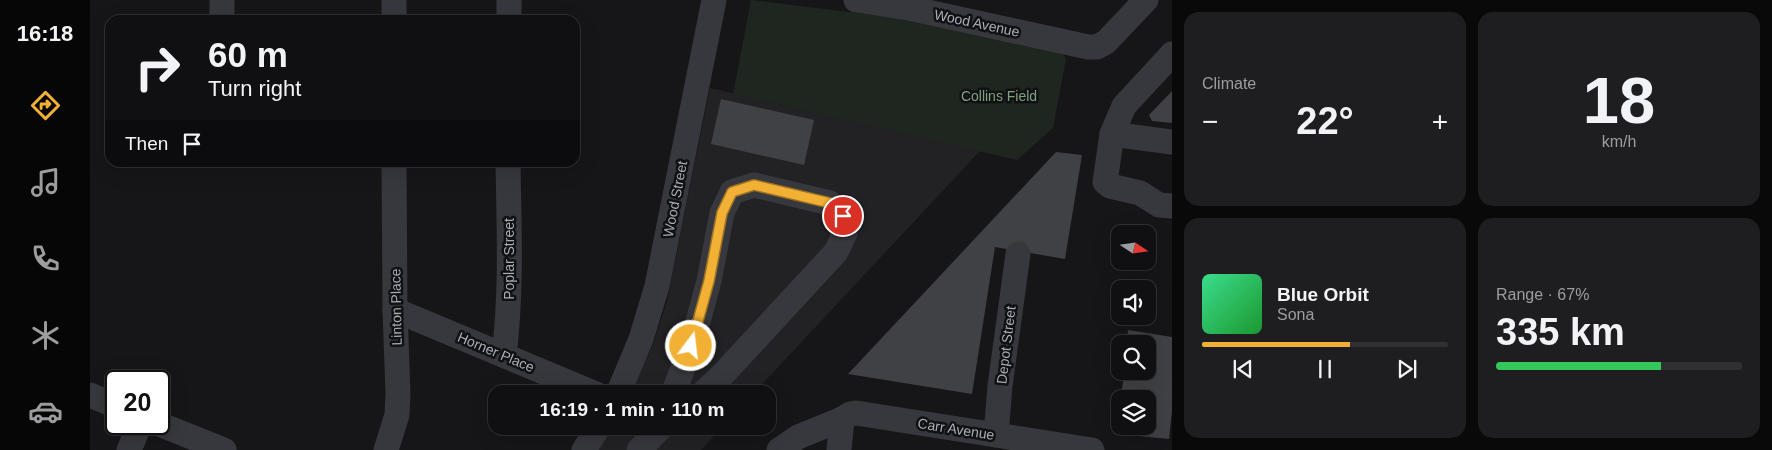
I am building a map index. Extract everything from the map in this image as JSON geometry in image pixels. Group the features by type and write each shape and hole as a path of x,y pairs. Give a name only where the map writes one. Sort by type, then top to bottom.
{"street":[{"path":"222,0 222,15"},
{"path":"394,0 394,15"},
{"path":"509,0 509,15"},
{"name":"Wood Street","path":"622,385 641,339 657,286 714,0"},
{"name":"Wood Avenue","path":"856,0 910,4 1088,47 1096,47 1106,42 1146,0"},
{"path":"1172,54 1124,106 1112,134 1105,182 1110,186 1140,193 1159,205 1172,206"},
{"path":"1112,134 1172,142"},
{"name":"Linton Place","path":"386,450 396,415 398,394 395,310 394,167"},
{"name":"Poplar Street","path":"504,355 508,327 509,289 508,167"},
{"path":"677,385 691,346 709,281 722,213 732,192 754,185 830,203 843,216 845,233 836,252 711,385"},
{"name":"Depot Street","path":"996,435 1000,386 1018,254"},
{"name":"Horner Place","path":"395,310 575,385"},
{"path":"90,395 105,401"},
{"name":"Carr Avenue","path":"846,416 856,413 1092,450"},
{"path":"779,450 798,437 846,416"},
{"path":"839,450 846,416"},
{"path":"170,428 224,450"},
{"path":"129,450 135,435"},
{"path":"584,450 593,435"},
{"path":"639,450 653,435"}],"shaded area":[{"path":"710,88 980,151 761,385 635,385 654,342 667,301"},
{"path":"607,435 715,435 701,450 598,450"}],"green space":[{"name":"Collins Field","path":"751,0 897,18 1060,49 1066,59 1053,128 1017,160 733,94"}],"building":[{"path":"1172,91 1172,123 1152,121 1149,115"},
{"path":"721,99 814,120 804,165 711,144"},
{"path":"1056,152 1082,155 1065,259 995,247 972,394 848,374"},
{"path":"1128,330 1172,337 1172,411 1169,439 1129,435 1156,435 1156,390 1122,390 1123,380 1156,380 1156,335 1128,335"}],"route":[{"path":"691,346 709,281 722,213 732,192 754,185 830,203 843,216"}]}
